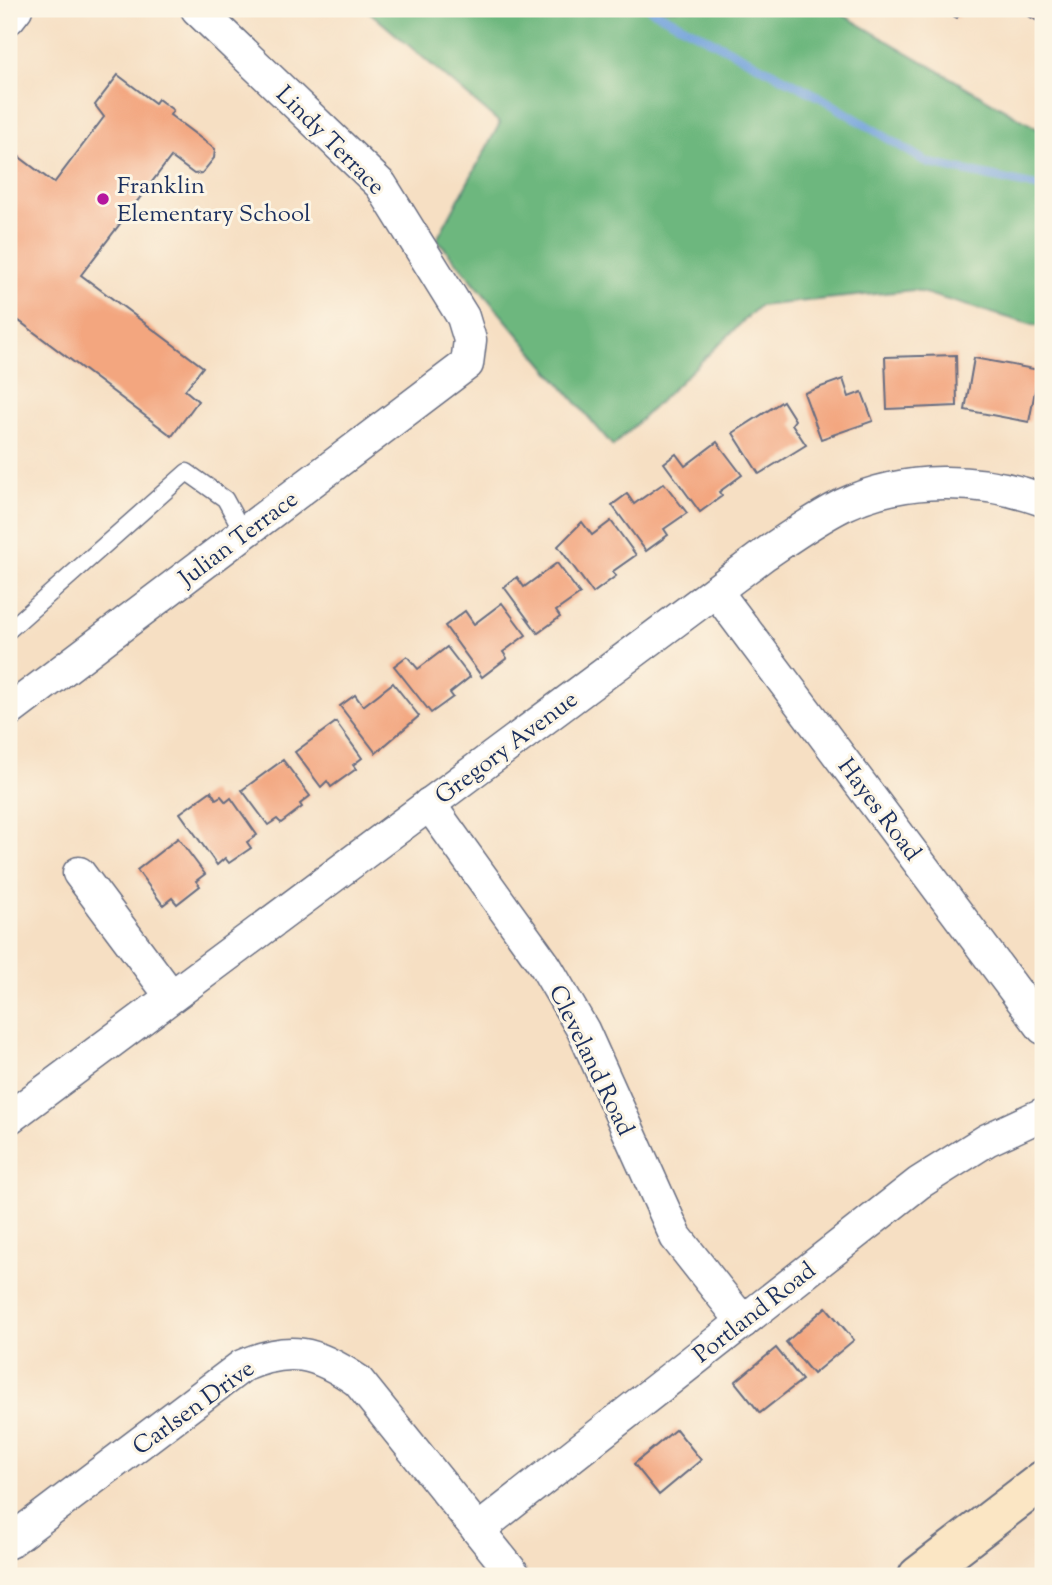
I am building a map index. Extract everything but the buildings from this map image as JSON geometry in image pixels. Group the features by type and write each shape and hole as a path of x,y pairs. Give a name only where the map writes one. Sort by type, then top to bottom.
{"street":[{"path":"9,18 16,9"},
{"name":"Lindy Terrace","path":"197,9 381,186 463,317 470,340 467,364"},
{"name":"Julian Terrace","path":"9,711 467,364"},
{"name":"Gregory Avenue","path":"9,1118 716,591 820,517 870,494 895,488 948,483 1002,488 1043,500"},
{"name":"Hayes Road","path":"716,591 1043,1028"},
{"name":"Cleveland Road","path":"429,804 546,967 583,1030 676,1237 743,1322"},
{"path":"79,873 171,996"},
{"name":"Portland Road","path":"478,1530 919,1183 987,1140 1043,1114"},
{"name":"Carlsen Drive","path":"9,1542 242,1366 280,1353 299,1353 328,1360 358,1381 515,1576"},
{"path":"918,1576 1043,1480"}],"lane":[{"path":"9,630 187,472 225,499 244,534"}],"green space":[{"path":"366,9 833,9 1043,132 1043,328 914,290 759,306 613,446 437,239 500,123"}],"waterway":[{"path":"650,9 820,97 928,163 1043,188"}],"place":[{"name":"Franklin Elementary School","path":"103,199"}]}
